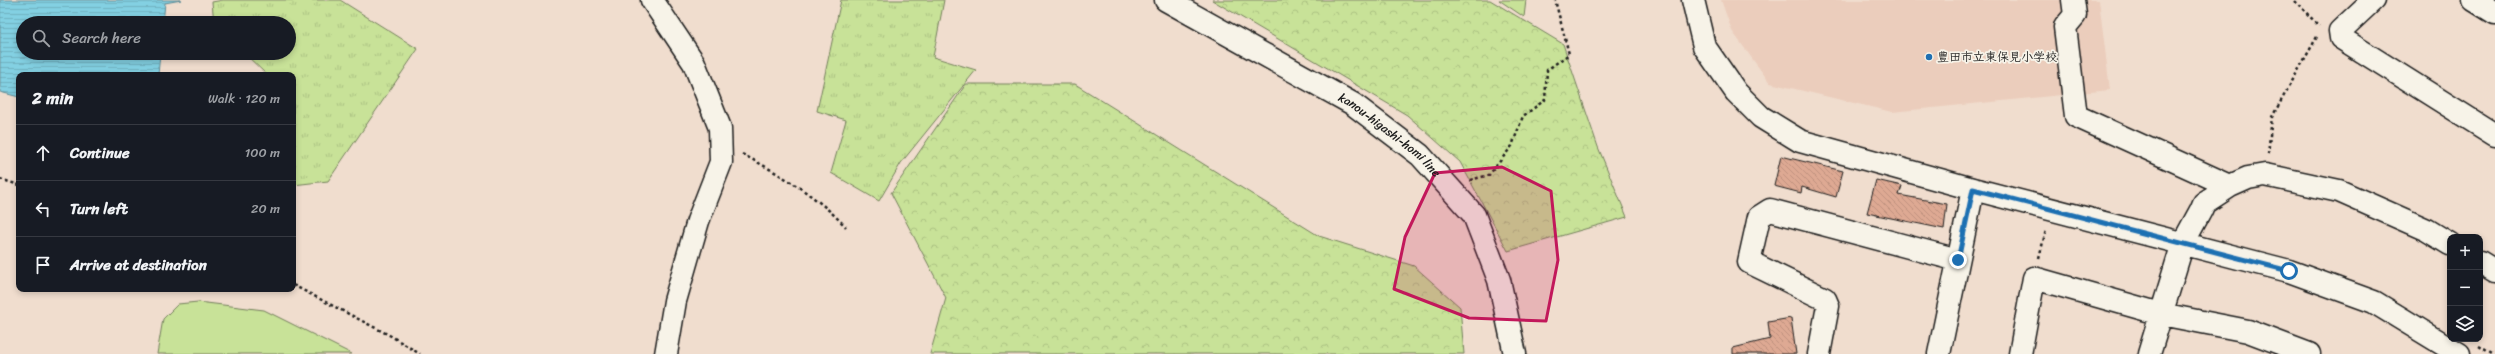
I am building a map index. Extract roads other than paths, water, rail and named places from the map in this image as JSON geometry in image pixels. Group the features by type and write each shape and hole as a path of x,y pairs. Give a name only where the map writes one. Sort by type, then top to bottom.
{"street":[{"path":"652,0 694,63 720,128 721,147 721,162 698,221 675,301 666,354"},
{"name":"kanou-higashi-homi line","path":"1166,0 1353,104 1420,155 1474,215 1499,280 1514,354"},
{"path":"1693,0 1704,46 1736,92 1761,117 1800,141 1973,189 2183,242 2289,271 2374,302 2459,354"},
{"path":"2073,0 2075,15 2065,27 2076,116 2230,186"},
{"path":"2372,0 2340,30 2341,38 2495,135"},
{"path":"2474,0 2495,13"},
{"path":"2149,354 2183,242 2204,203 2230,186 2248,178 2265,175 2339,191 2427,230 2447,242"},
{"path":"1939,354 1973,189"},
{"path":"1819,354 1828,306 1825,299 1749,262 1759,217 1770,210 1958,260"},
{"path":"2483,264 2495,270"},
{"path":"2020,354 2034,278 2161,314 2248,331 2308,354"}],"water":[{"path":"0,0 181,0 165,3 164,16 16,16 16,60 159,60 158,72 16,72 16,96 0,92"}],"place":[{"name":"豊田市立東保見小学校","path":"1929,57"}]}
